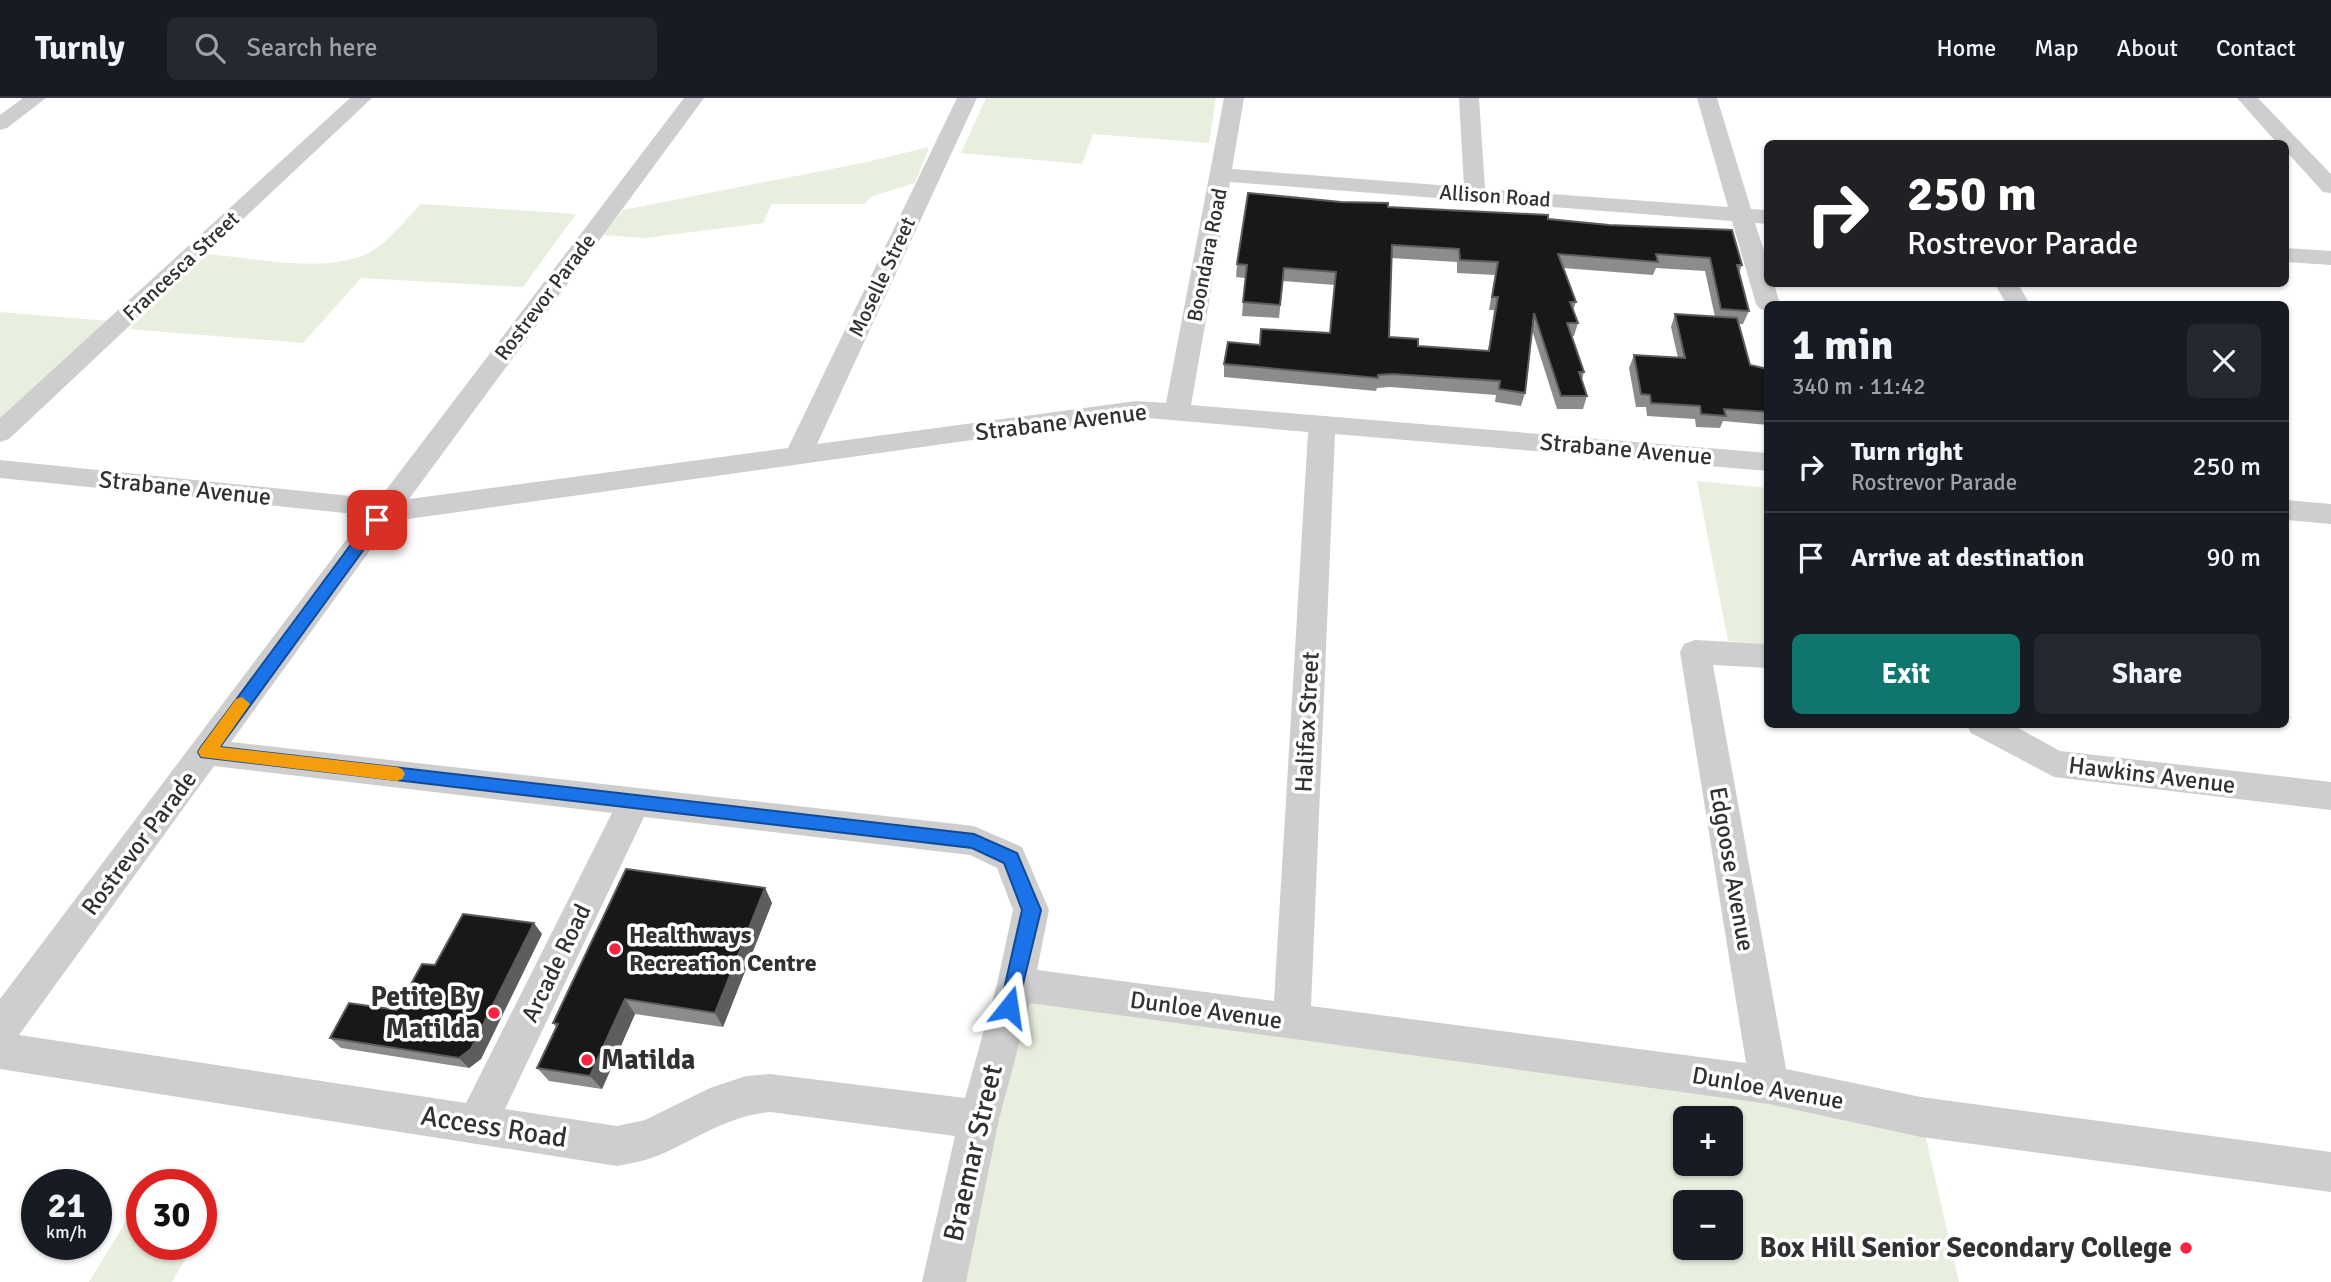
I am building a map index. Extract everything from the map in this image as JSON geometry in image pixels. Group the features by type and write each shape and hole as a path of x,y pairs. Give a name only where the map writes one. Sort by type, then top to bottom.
{"street":[{"path":"0,124 36,98"},
{"name":"Francesca Street","path":"0,433 362,98"},
{"name":"Rostrevor Parade","path":"0,1030 386,508 694,98"},
{"name":"Moselle Street","path":"798,456 967,98"},
{"name":"Boondara Road","path":"1177,412 1234,98"},
{"path":"1469,98 1475,194"},
{"path":"1707,98 1767,301"},
{"path":"2247,98 2287,140"},
{"path":"2289,142 2331,187"},
{"name":"Allison Road","path":"1222,175 1764,217"},
{"path":"2289,255 2331,258"},
{"name":"Strabane Avenue","path":"0,469 386,508 798,456 1136,409 1764,462"},
{"name":"Halifax Street","path":"1290,1021 1295,986 1322,423"},
{"path":"2289,510 2331,514"},
{"name":"Edgoose Avenue","path":"1764,656 1695,652 1769,1085"},
{"name":"Hawkins Avenue","path":"1989,728 2054,764 2331,796"},
{"path":"206,752 974,841 1010,858 1031,910 1016,984"},
{"name":"Arcade Road","path":"477,1124 634,802"},
{"name":"Dunloe Avenue","path":"1016,984 1769,1085 1921,1117 2331,1172"},
{"name":"Braemar Street","path":"944,1282 979,1119 1016,984"},
{"name":"Access Road","path":"0,1051 617,1146 650,1139 710,1107 746,1095 769,1093 979,1119"}],"green space":[{"path":"986,98 1216,98 1209,143 1093,134 1082,164 961,153"},
{"path":"929,147 915,183 870,197 865,204 772,204 763,223 645,238 602,235 623,210 867,162"},
{"path":"421,204 576,214 523,287 361,278 303,343 129,329 207,254 308,264 347,260 364,255 380,245"},
{"path":"0,312 109,321 0,420"},
{"path":"1697,481 1764,488 1764,644 1728,641"},
{"path":"1016,984 1921,1117 1959,1282 944,1282"},
{"path":"126,1221 126,1260 185,1260 172,1282 89,1282 102,1260 112,1260 112,1244"}],"building":[{"path":"1248,193 1341,202 1388,203 1388,207 1548,215 1548,219 1609,225 1732,230 1742,265 1737,265 1749,311 1721,309 1710,258 1656,254 1658,262 1558,254 1576,302 1570,302 1578,323 1567,323 1584,372 1579,372 1587,396 1561,396 1534,313 1525,393 1499,389 1500,381 1392,374 1378,375 1378,378 1224,364 1228,342 1260,345 1261,329 1330,333 1336,272 1284,268 1280,305 1243,302 1247,265 1237,264","holes":["1392,245 1459,249 1460,260 1498,262 1492,297 1498,297 1489,351 1418,346 1418,339 1389,337"]},
{"path":"1675,314 1737,318 1750,365 1764,368 1764,412 1724,409 1726,416 1701,414 1700,406 1651,403 1650,395 1641,394 1634,355 1685,358"},
{"path":"626,869 765,888 715,1013 625,999 590,1076 537,1068 558,1024 553,1023"},
{"path":"463,914 534,923 471,1049 459,1058 330,1038 349,1003 397,1010 422,964 435,965"}],"slow traffic":[{"path":"242,704 206,752 397,774"}],"place":[{"name":"Healthways Recreation Centre","path":"615,949"},
{"name":"Petite By Matilda","path":"494,1013"},
{"name":"Matilda","path":"587,1060"},
{"name":"Box Hill Senior Secondary College","path":"2186,1248"}],"route":[{"path":"377,520 206,752 974,841 1010,858 1031,910 1009,1007"}]}
